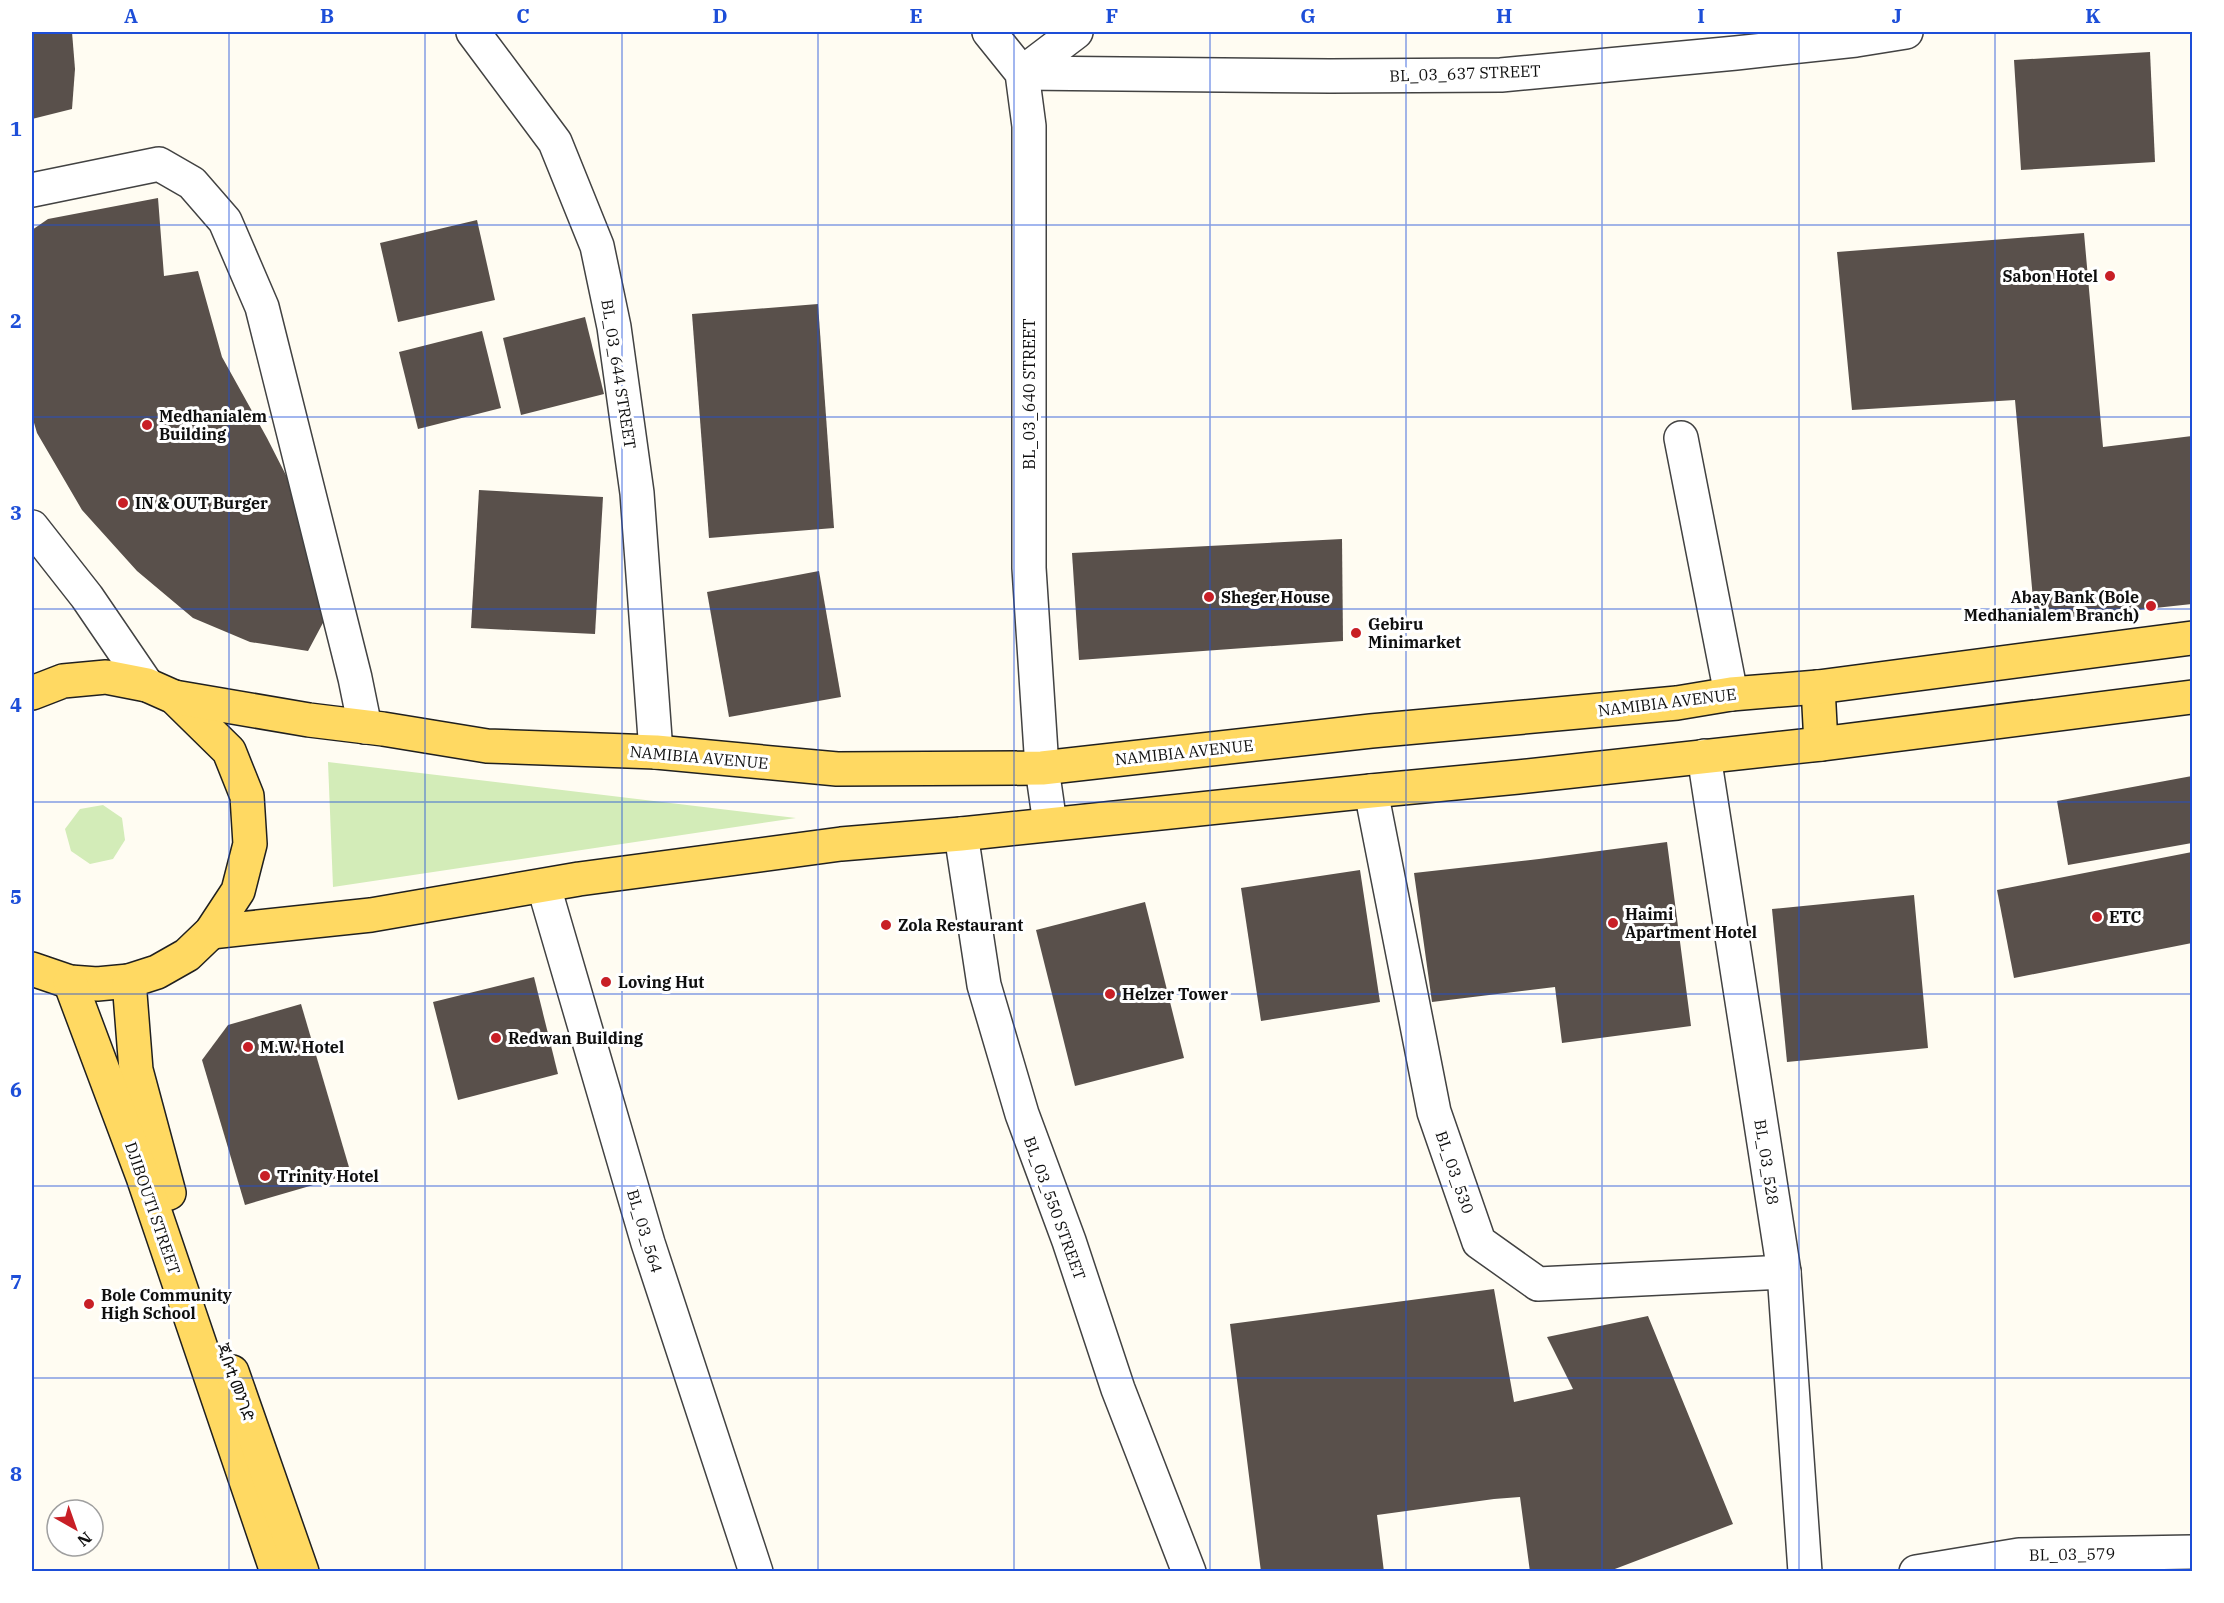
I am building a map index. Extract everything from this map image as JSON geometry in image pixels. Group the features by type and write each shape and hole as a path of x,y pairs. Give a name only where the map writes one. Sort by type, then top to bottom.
{"main road":[{"name":"NAMIBIA AVENUE","path":"32,693 63,681 106,677 161,691 309,720 487,746 656,752 837,769 1042,768 1371,731 1818,687 2193,638"},
{"path":"1818,687 1821,744"},
{"path":"32,969 70,982 97,984 129,981 157,972 186,955 211,932 238,891 250,844 247,796 229,751 161,691"},
{"path":"211,932 371,915 544,887 579,879 841,844 961,834 1371,790 1518,777 1821,744 2193,698"},
{"name":"ጂቡቲ መንገድ","path":"129,981 136,1070 171,1202 302,1572"},
{"name":"DJIBOUTI STREET","path":"70,982 143,1177 277,1572"}],"street":[{"name":"BL_03_644 STREET","path":"473,32 555,142 597,246 614,327 637,493 656,752"},
{"path":"989,32 1022,73 1076,32"},
{"name":"BL_03_637 STREET","path":"1022,73 1501,75 1736,53 1856,40 1906,32"},
{"name":"BL_03_640 STREET","path":"1022,73 1029,126 1029,568 1042,768 1050,824"},
{"path":"32,190 159,164 192,183 225,221 262,307 349,654 365,727"},
{"path":"1681,438 1731,694"},
{"path":"32,527 161,691"},
{"name":"BL_03_528","path":"1704,756 1784,1272 1805,1572"},
{"name":"BL_03_530","path":"1371,790 1434,1112 1479,1242 1538,1284 1784,1272"},
{"name":"BL_03_550 STREET","path":"961,834 984,985 1022,1114 1069,1242 1118,1389 1189,1572"},
{"name":"BL_03_564","path":"544,887 648,1243 756,1572"},
{"path":"32,989 70,982"},
{"name":"BL_03_579","path":"1916,1572 2193,1552"}],"green space":[{"path":"328,762 796,818 333,887"},
{"path":"103,805 122,818 125,840 113,859 90,864 71,851 65,829 80,809"}],"building":[{"path":"32,32 72,32 75,69 72,109 32,119"},
{"path":"2150,52 2155,162 2021,170 2014,60"},
{"name":"Medhanialem Building","path":"158,198 164,276 198,271 222,357 317,536 333,604 308,651 250,642 193,618 137,571 82,510 37,433 32,416 32,230 48,219"},
{"path":"477,220 495,300 398,322 380,243"},
{"path":"2084,233 2103,447 2192,436 2192,604 2035,621 2015,400 1852,410 1837,252"},
{"path":"818,304 834,528 709,538 692,314"},
{"path":"585,317 604,394 521,415 503,338"},
{"path":"482,331 501,408 418,429 399,352"},
{"path":"479,490 603,497 595,634 471,628"},
{"name":"Sheger House","path":"1342,539 1343,641 1079,660 1072,553"},
{"path":"819,571 841,697 729,717 707,592"},
{"name":"ETC","path":"2192,776 2192,843 2068,865 2057,801"},
{"path":"1667,842 1691,1026 1562,1043 1555,987 1432,1002 1414,873"},
{"name":"ETC","path":"2192,852 2192,943 2014,978 1997,890"},
{"path":"1360,870 1380,1002 1261,1021 1241,888"},
{"path":"1914,895 1928,1048 1787,1062 1772,909"},
{"name":"Helzer Tower","path":"1145,902 1184,1058 1075,1086 1036,930"},
{"name":"Redwan Building","path":"534,977 558,1074 458,1100 433,1002"},
{"path":"301,1004 351,1174 245,1205 202,1060 228,1025"},
{"path":"1494,1289 1514,1402 1573,1389 1547,1337 1648,1316 1733,1524 1607,1572 1530,1572 1520,1497 1494,1499 1377,1515 1384,1572 1261,1572 1230,1324"}],"place":[{"name":"Sabon Hotel","path":"2110,276"},
{"name":"Medhanialem Building","path":"147,425"},
{"name":"IN & OUT Burger","path":"123,503"},
{"name":"Sheger House","path":"1209,597"},
{"name":"Abay Bank (Bole Medhanialem Branch)","path":"2151,606"},
{"name":"Gebiru Minimarket","path":"1356,633"},
{"name":"ETC","path":"2097,917"},
{"name":"Haimi Apartment Hotel","path":"1613,923"},
{"name":"Zola Restaurant","path":"886,925"},
{"name":"Loving Hut","path":"606,982"},
{"name":"Helzer Tower","path":"1110,994"},
{"name":"Redwan Building","path":"496,1038"},
{"name":"M.W. Hotel","path":"248,1047"},
{"name":"Trinity Hotel","path":"265,1176"},
{"name":"Bole Community High School","path":"89,1304"}]}
